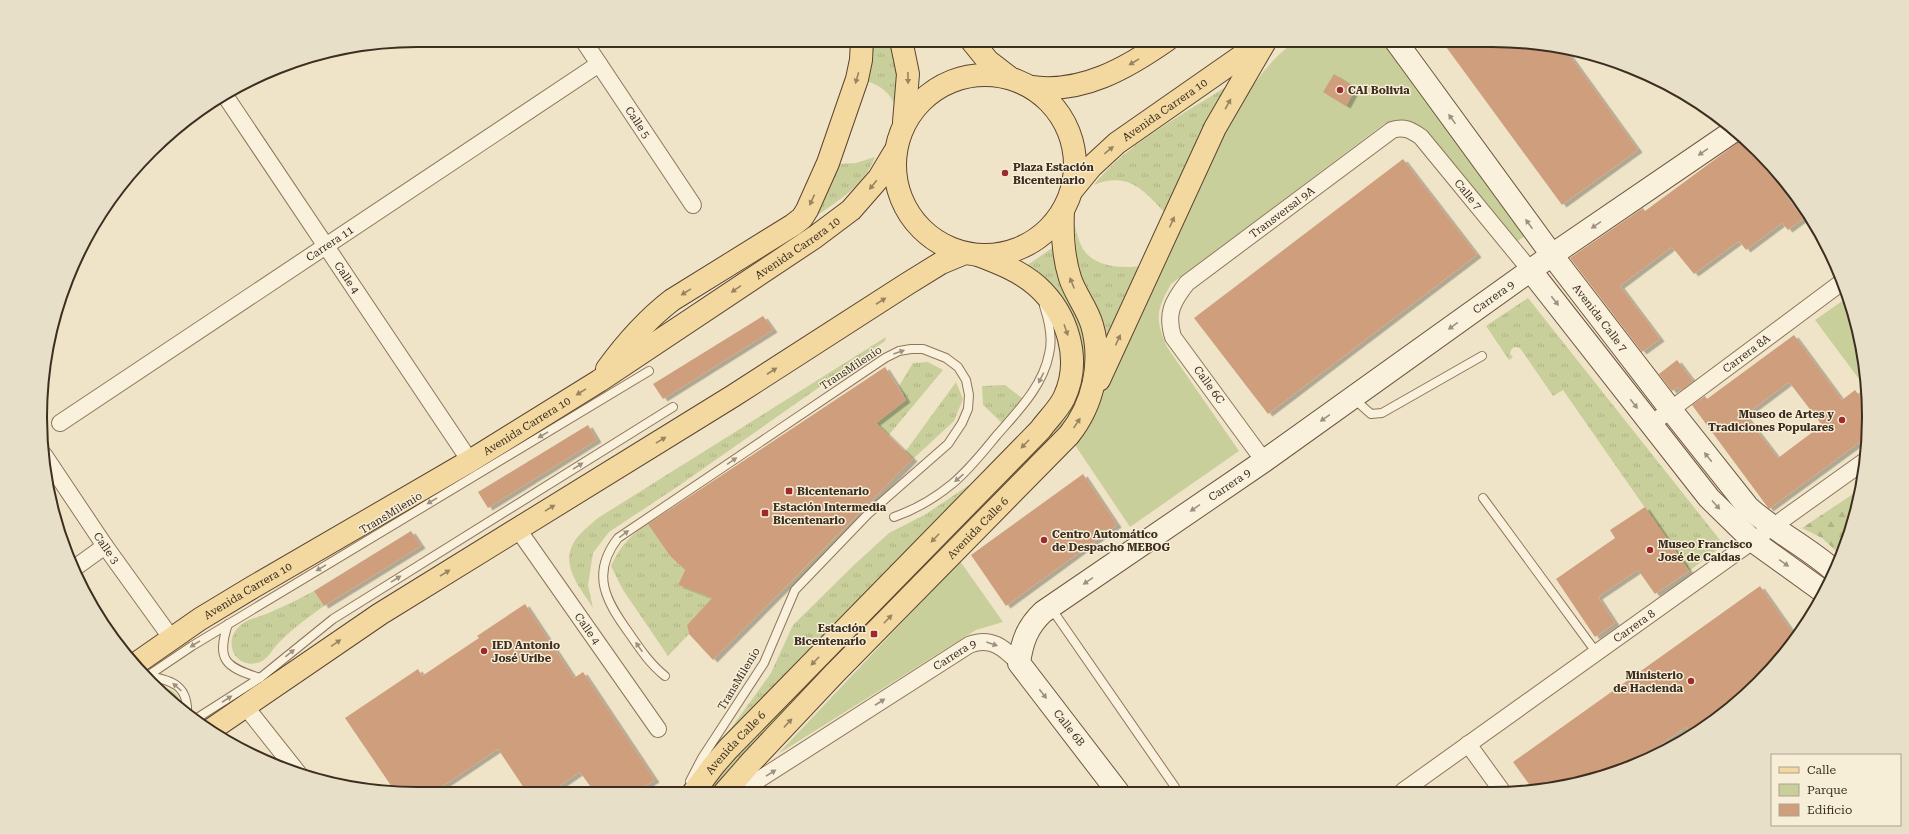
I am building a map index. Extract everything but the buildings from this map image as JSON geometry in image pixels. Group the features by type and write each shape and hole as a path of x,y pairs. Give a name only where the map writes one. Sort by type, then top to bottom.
{"main road":[{"path":"599,380 635,332 672,300 802,218 820,184 857,79 861,60 862,47"},
{"path":"894,153 904,123 908,74 902,47"},
{"path":"977,47 988,61 1010,78"},
{"path":"1031,87 1045,89 1067,87 1095,80 1123,68 1155,47"},
{"name":"Avenida Carrera 10","path":"1073,189 1091,167 1117,143 1256,47"},
{"path":"1090,401 1215,128 1262,47"},
{"path":"215,727 380,614 733,396 913,280 941,263 971,254 996,255 1017,250 1035,241 1051,228 1063,211 1073,189 1075,151 1069,132 1060,114 1047,99 1031,87 1010,78 992,75 974,75 957,79 940,86 922,100 913,109 904,123"},
{"name":"Avenida Carrera 10","path":"146,669 172,639 289,565 470,461 599,380 833,224 851,210 865,195 879,178 894,153"},
{"name":"Avenida Calle 6","path":"698,787 728,749 1040,430 1057,409 1069,385 1073,366 1071,344 1063,321 1051,302 1038,286 1006,266 943,246 925,233 909,215 900,197 894,175 894,153"},
{"name":"Avenida Calle 6","path":"729,787 834,674 1069,435 1077,425 1090,401 1096,368 1095,342 1092,325 1070,279 1063,242 1063,211"}],"street":[{"name":"Calle 5","path":"588,47 693,205"},
{"name":"Avenida Calle 7","path":"1401,47 1555,259 1741,498 1761,519 1830,568"},
{"name":"Carrera 11","path":"60,423 599,64"},
{"name":"Calle 4","path":"228,99 470,461"},
{"name":"Calle 7","path":"1398,128 1406,128 1421,137 1531,271"},
{"name":"Transversal 9A","path":"1172,304 1187,284 1392,130 1398,128"},
{"name":"Carrera 9","path":"1019,663 1025,634 1032,622 1050,607 1264,461 1531,271 1555,259 1730,134"},
{"path":"1531,271 1650,425 1709,498 1752,540 1819,589"},
{"name":"Carrera 8A","path":"1650,425 1838,285"},
{"name":"Calle 6C","path":"1172,304 1169,315 1169,326 1173,337 1264,461"},
{"name":"Calle 3","path":"50,464 105,546 172,639"},
{"name":"Carrera 8","path":"1409,787 1752,540 1859,465"},
{"name":"Calle 4","path":"517,528 658,729"},
{"path":"78,566 105,546"},
{"name":"Carrera 9","path":"747,787 969,645 978,641 988,641 1000,646 1019,663"},
{"name":"Calle 6B","path":"1019,663 1114,787"},
{"path":"246,706 292,765"},
{"path":"1468,744 1499,787"}],"lane":[{"path":"894,518 913,510 950,486 967,471 1026,401 1042,378 1050,354 1050,330 1038,286"},
{"name":"TransMilenio","path":"665,676 647,659 608,601 604,585 604,562 611,547 618,538 885,358 899,351 923,349 946,358 958,367 966,380 969,394 968,410 958,432 927,464 868,514 795,590 764,663 702,758 687,787"},
{"path":"1353,398 1371,414 1382,414 1482,356"},
{"name":"TransMilenio","path":"147,670 228,624 649,371"},
{"path":"199,717 260,678 333,619 673,406"},
{"path":"1483,498 1596,652"},
{"path":"1050,607 1175,787"},
{"path":"228,624 223,640 223,653 226,661 235,669 260,678"},
{"path":"152,675 174,683 181,689 188,708"}],"green space":[{"path":"871,47 893,47 897,64 895,107 891,98 885,91 877,85 867,81"},
{"path":"1389,47 1525,236 1516,242 1414,126 1399,121 1384,124 1171,284 1162,301 1159,315 1160,329 1167,347 1239,451 1130,527 1075,445 1099,403 1233,116 1261,75 1277,56 1287,48"},
{"path":"1227,86 1167,215 1143,191 1126,182 1117,180 1106,181 1094,185 1121,157 1138,144"},
{"path":"875,157 865,176 858,184 842,198 816,216 837,164 856,163"},
{"path":"1075,226 1083,249 1094,259 1107,265 1128,267 1142,266 1106,344 1077,267"},
{"path":"1055,246 1087,340 1083,392 1070,417 1052,442 728,774 717,787 707,787 1081,369 1026,266"},
{"path":"1528,298 1720,540 1718,549 1689,571 1563,390 1553,396 1520,348 1514,347 1511,350 1510,354 1513,357 1509,360 1486,326"},
{"path":"1843,301 1855,345 1860,380 1815,320"},
{"path":"886,337 885,341 677,487 609,532 593,553 588,585 593,608 577,584 570,566 569,557 571,548 581,533 598,518"},
{"path":"928,362 943,370 888,436 876,423 906,400 899,386 913,363"},
{"path":"956,382 963,399 954,421 913,459 905,452"},
{"path":"1005,385 1026,401 1005,426 983,405 982,386"},
{"path":"978,479 721,742 771,673 793,625 889,533 926,514"},
{"path":"1854,495 1837,552 1822,538 1802,528"},
{"path":"648,523 670,556 685,570 678,585 712,598 687,625 689,634 668,656 623,590 611,566 618,552 626,542"},
{"path":"960,561 1003,622 976,630 778,754"},
{"path":"314,591 324,606 304,620 286,636 264,660 251,664 238,658 234,653 232,638 235,631 242,624 269,613"},
{"path":"166,689 172,691 179,698 179,700"}],"place":[{"name":"CAI Bolivia","path":"1340,90"},
{"name":"Plaza Estación Bicentenario","path":"1005,173"},
{"name":"Museo de Artes y Tradiciones Populares","path":"1842,420"},
{"name":"Bicentenario","path":"789,491"},
{"name":"Estación Intermedia Bicentenario","path":"765,513"},
{"name":"Centro Automático de Despacho MEBOG","path":"1044,540"},
{"name":"Museo Francisco José de Caldas","path":"1650,550"},
{"name":"Estación Bicentenario","path":"874,634"},
{"name":"IED Antonio José Uribe","path":"484,651"},
{"name":"Ministerio de Hacienda","path":"1691,681"}]}
